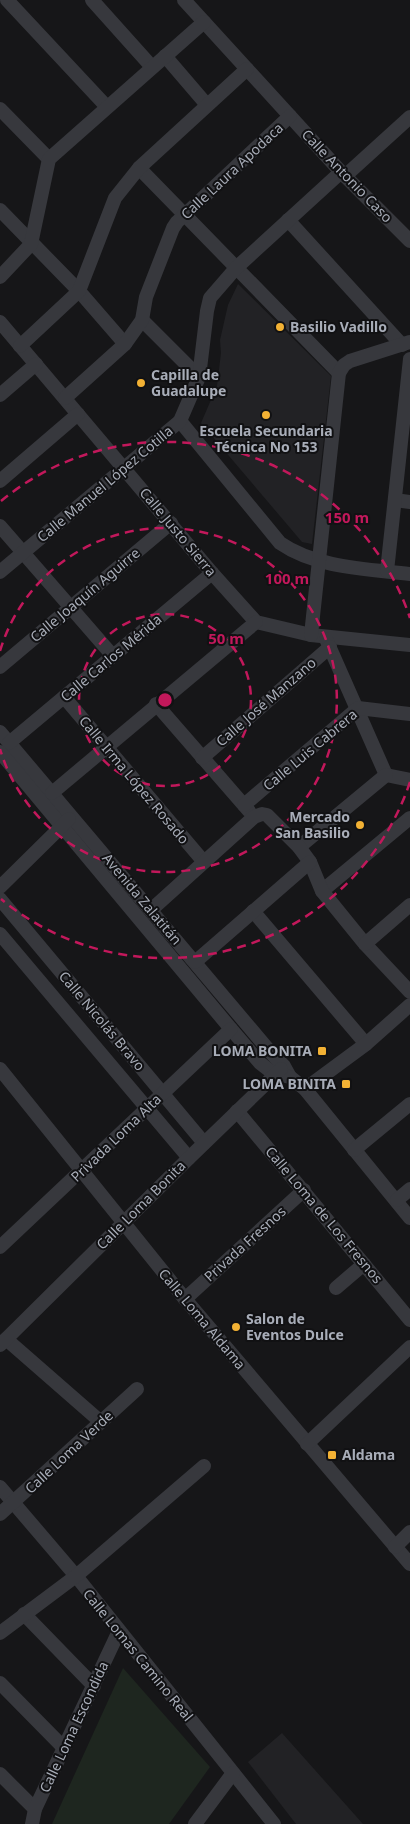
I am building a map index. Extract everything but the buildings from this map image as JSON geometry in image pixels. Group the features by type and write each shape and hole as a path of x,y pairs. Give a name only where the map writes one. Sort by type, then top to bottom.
{"street":[{"path":"7,0 107,107"},
{"path":"92,0 152,67"},
{"name":"Calle Antonio Caso","path":"184,0 343,174 410,241"},
{"path":"0,277 31,244 48,158 204,22"},
{"path":"165,56 207,106"},
{"path":"20,346 79,291 115,198 139,168 247,69"},
{"path":"0,109 48,158"},
{"name":"Calle Laura Apodaca","path":"65,398 125,344 142,320 146,297 173,228 184,215 290,116"},
{"name":"Calle Manuel López Cotilla","path":"0,572 180,421 199,377 210,298 236,268 288,220 409,120"},
{"path":"139,168 236,268 341,369"},
{"path":"0,210 31,244 79,291 125,344"},
{"path":"288,220 406,343 350,361 341,369 318,561 322,639 358,708 386,775"},
{"path":"142,320 199,377"},
{"name":"Calle Justo Sierra","path":"0,322 212,573 256,622"},
{"path":"387,571 410,359"},
{"path":"0,395 36,364"},
{"path":"0,481 78,414"},
{"path":"180,421 280,543 290,550 318,561 410,574"},
{"path":"395,500 410,502"},
{"name":"Calle Joaquín Aguirre","path":"0,667 171,523"},
{"path":"0,526 113,656"},
{"name":"Calle Carlos Mérida","path":"5,748 212,573"},
{"path":"52,793 256,622 322,639 410,645"},
{"name":"Calle José Manzano","path":"202,758 322,639"},
{"name":"Calle Irma López Rosado","path":"64,697 204,862"},
{"path":"156,704 244,805 258,815 268,815 298,847 310,862 322,892 365,944 410,992"},
{"name":"Calle Luis Cabrera","path":"244,805 358,708 410,714"},
{"name":"Avenida Zalatitán","path":"0,732 5,748 67,821 230,1029 260,1063 284,1072"},
{"name":"Avenida Zalatitán","path":"5,748 52,793 67,821 151,910 272,1054 284,1072"},
{"path":"386,775 410,780"},
{"path":"298,847 386,775"},
{"path":"151,910 258,815"},
{"path":"322,892 410,818"},
{"path":"0,887 67,821"},
{"path":"195,962 310,862"},
{"name":"Calle Nicolás Bravo","path":"0,899 204,1143"},
{"path":"365,944 410,906"},
{"path":"253,911 366,1044"},
{"name":"Calle Nicolás Bravo","path":"0,934 188,1158"},
{"path":"305,1089 366,1044 410,1005"},
{"name":"Privada Loma Alta","path":"0,1247 230,1029"},
{"name":"Calle Loma Aldama","path":"0,1069 185,1298 410,1564"},
{"path":"284,1072 305,1089 410,1218"},
{"name":"Calle Loma Bonita","path":"3,1342 188,1158 237,1111 284,1072"},
{"path":"354,1150 410,1104"},
{"name":"Calle Loma de Los Fresnos","path":"237,1111 410,1320"},
{"path":"397,1200 410,1189"},
{"name":"Privada Fresnos","path":"185,1298 304,1190"},
{"path":"336,1288 364,1264"},
{"path":"3,1342 101,1422"},
{"path":"307,1444 410,1347"},
{"name":"Calle Loma Verde","path":"0,1514 137,1389"},
{"path":"0,1633 76,1576 204,1466"},
{"name":"Calle Lomas Camino Real","path":"0,1487 76,1576 274,1824"},
{"path":"395,1547 410,1532"},
{"path":"24,1614 94,1686"},
{"name":"Calle Loma Escondida","path":"32,1824 35,1809 119,1631"},
{"path":"0,1683 64,1748"},
{"path":"195,1824 233,1772"},
{"path":"0,1774 35,1809"}],"shaded area":[{"name":"Escuela Secundaria Técnica No 153","path":"238,284 331,376 312,544 302,542 201,423 217,386 221,353 220,340 228,305"},
{"path":"123,1668 210,1767 169,1824 52,1824"},
{"path":"282,1733 363,1824 296,1824 248,1762"}],"place":[{"name":"Basilio Vadillo","path":"280,327"},
{"name":"Capilla de Guadalupe","path":"141,383"},
{"name":"Escuela Secundaria Técnica No 153","path":"266,415"},
{"name":"Mercado San Basilio","path":"360,825"},
{"name":"LOMA BONITA","path":"322,1051"},
{"name":"LOMA BINITA","path":"346,1084"},
{"name":"Salon de Eventos Dulce","path":"236,1327"},
{"name":"Aldama","path":"332,1455"}]}
